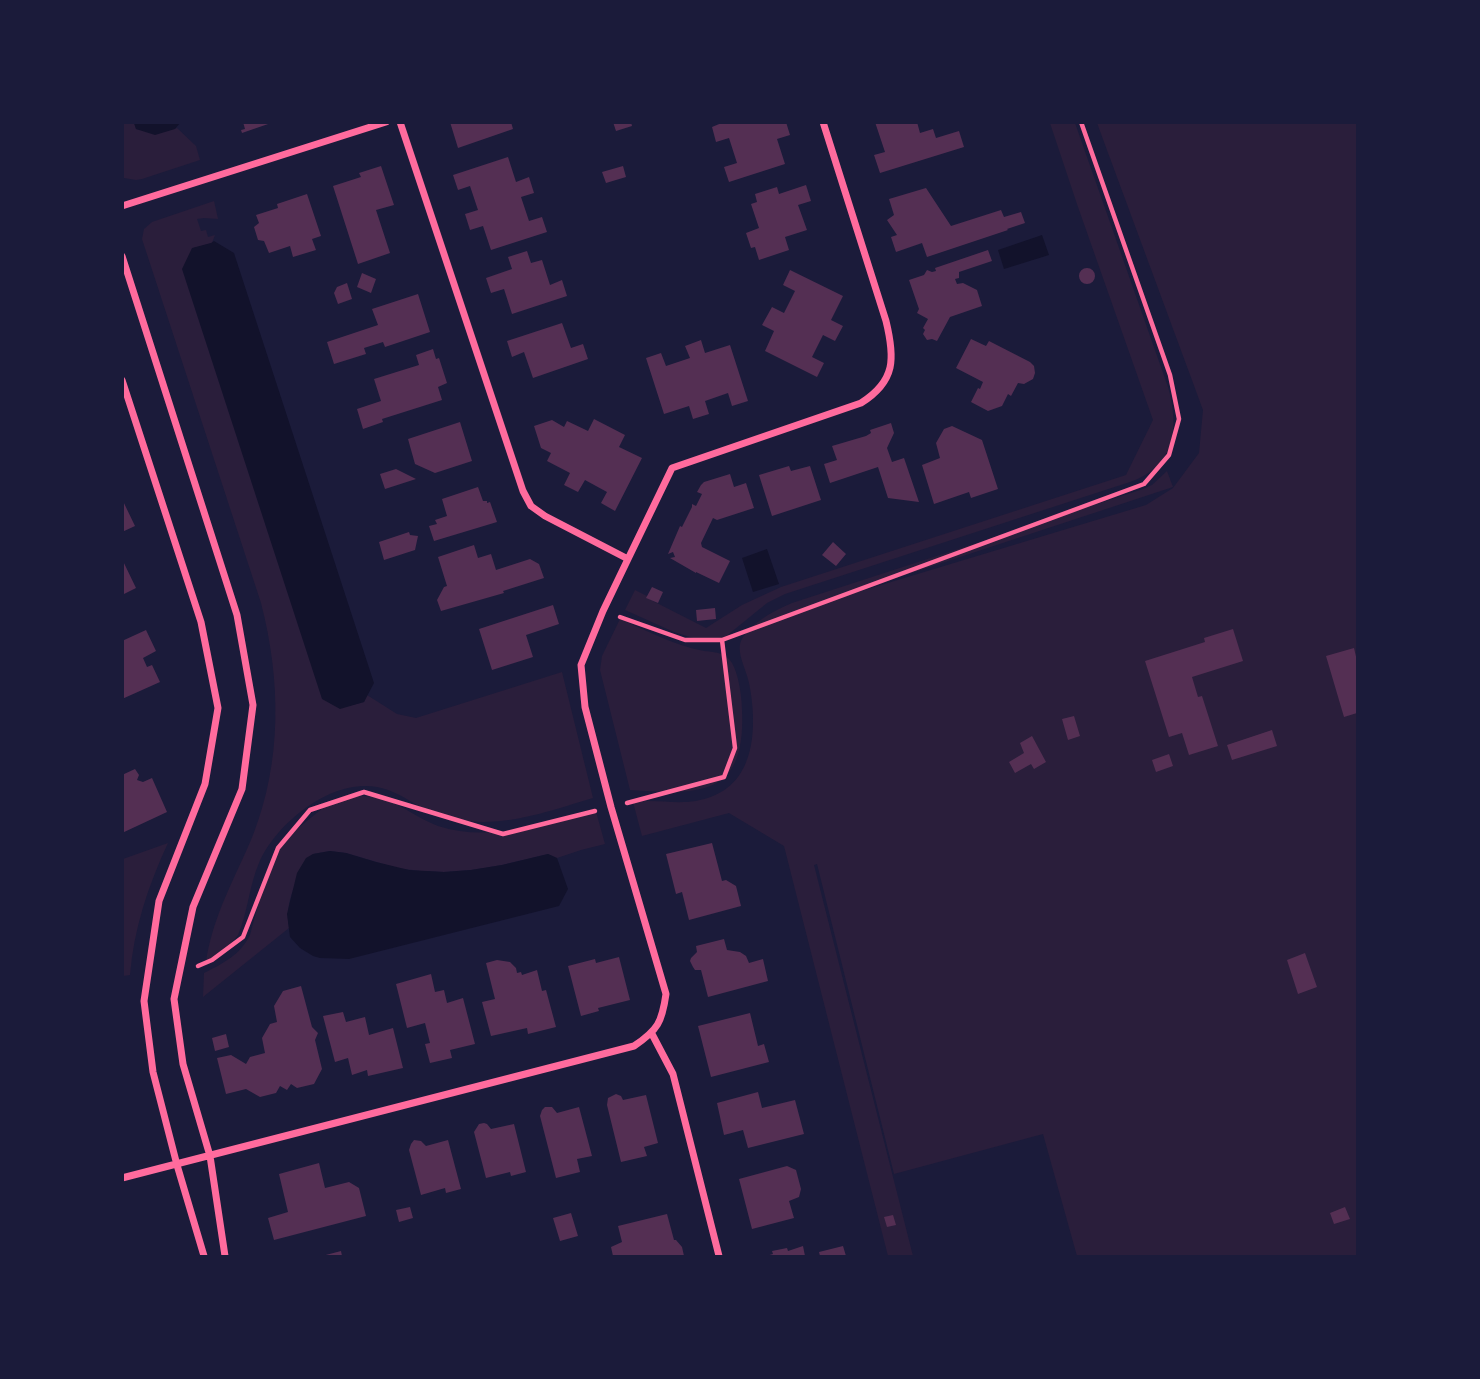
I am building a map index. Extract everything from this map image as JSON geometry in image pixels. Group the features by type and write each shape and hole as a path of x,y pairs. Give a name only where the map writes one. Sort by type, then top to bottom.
{"street":[{"path":"122,206 386,122"},
{"path":"400,122 523,491 531,506 545,516 628,559"},
{"path":"122,1178 634,1046 652,1034 663,1016 666,994 611,807 586,707 581,665 603,611 672,468 861,404 883,386 889,376 892,354 886,321 823,122"},
{"path":"122,256 237,615 253,705 242,789 193,907 174,999 183,1064 210,1156 225,1256"},
{"path":"122,380 201,622 218,708 205,783 159,901 144,1001 153,1072 204,1256"},
{"path":"652,1034 673,1074 719,1256"}],"path":[{"path":"603,611 685,640 722,640 1144,484 1169,455 1179,419 1170,375 1081,122"},
{"path":"179,974 212,960 243,937 278,848 310,810 364,792 503,834 724,777 735,748 722,640"}],"shaded area":[{"path":"134,122 180,123 175,129 155,135 136,129"},
{"path":"123,123 134,123 136,129 158,133 177,128 196,146 200,160 142,179 124,178"},
{"path":"1050,123 1075,123 1168,387 1172,403 1173,432 1165,456 1156,467 1130,482 785,594 767,603 724,638 712,642 674,632 625,610 635,590 706,628 742,605 781,587 1126,475 1153,420"},
{"path":"1097,123 1357,123 1357,1256 1077,1256 1043,1134 894,1174 817,864 814,865 913,1256 888,1256 784,846 729,813 642,836 633,802 702,800 728,788 738,777 746,763 753,731 752,698 740,646 745,635 756,623 792,603 1143,489 1152,485 1167,471 1173,487 805,608 1146,505 1173,488 1199,453 1203,410"},
{"path":"214,201 218,219 197,219 201,231 206,230 208,237 215,235 212,243 194,248 343,707 364,702 367,695 397,714 416,718 562,672 593,798 531,816 483,822 440,815 425,810 394,792 369,786 331,794 295,816 268,847 259,863 238,935 224,950 206,961 214,927 262,807 274,749 275,691 268,632 261,603 142,239 144,229 152,222"},
{"path":"1042,235 1049,255 1004,269 998,250"},
{"path":"214,241 234,253 374,683 364,702 340,709 322,699 182,269 192,248"},
{"path":"767,549 779,584 753,592 742,558"},
{"path":"620,619 682,645 720,654 732,663 741,698 741,739 736,760 727,775 714,785 678,792 630,790 600,670 602,656"},
{"path":"363,796 385,799 424,820 458,831 498,832 517,829 595,808 605,844 557,858 548,854 502,865 444,872 397,868 346,853 330,851 313,854 297,880 290,898 289,928 203,997 204,973 236,953 250,935 267,871 280,848 297,829 323,808 332,803"},
{"path":"168,843 143,908 130,975 123,976 123,859"},
{"path":"330,851 409,870 444,872 502,865 548,854 557,858 568,889 559,906 349,959 320,958 300,948 290,937 287,914 297,873 306,858"}],"building":[{"path":"243,122 271,123 242,133 241,130 245,129"},
{"path":"450,122 511,122 513,129 458,148"},
{"path":"613,122 631,122 632,126 616,131"},
{"path":"724,122 786,122 790,135 777,139 785,164 729,182 724,167 737,163 729,138 716,142 712,127"},
{"path":"875,122 917,122 920,133 933,129 936,138 959,131 964,147 880,173 874,155 885,152"},
{"path":"508,157 516,182 529,177 534,193 521,197 529,221 542,217 547,232 491,250 483,226 470,230 465,214 478,210 470,186 458,190 453,175"},
{"path":"381,166 394,205 376,210 390,253 358,264 333,186 361,177 359,173"},
{"path":"623,166 626,177 606,183 602,172"},
{"path":"806,185 811,201 798,205 807,230 785,237 789,250 759,260 746,233 759,228 751,204 757,202 755,194 777,187 779,194"},
{"path":"926,188 951,226 1001,210 1004,217 1021,212 1025,223 927,257 922,243 896,252 891,237 897,235 887,220 894,215 889,199"},
{"path":"307,194 321,236 312,239 316,250 293,257 290,246 269,253 264,241 258,240 254,227 259,223 256,215 278,208 277,204"},
{"path":"988,250 992,261 959,272 959,278 955,279 957,284 963,283 977,290 982,306 950,317 937,341 927,340 923,328 928,319 917,313 919,309 909,280 924,275 927,270 936,271 935,268"},
{"path":"527,251 531,263 542,260 550,285 562,280 567,296 512,314 504,289 491,293 486,278 512,269 508,257"},
{"path":"1084,268 1090,268 1095,276 1093,282 1084,284 1079,279 1079,273"},
{"path":"790,270 843,296 831,320 843,326 835,341 823,335 812,357 824,363 817,377 765,351 774,331 762,325 772,307 784,313 795,291 783,285"},
{"path":"362,273 376,279 371,293 357,287"},
{"path":"347,283 352,299 338,304 334,293 337,287"},
{"path":"418,294 430,332 385,347 383,342 364,348 366,354 334,364 327,342 378,325 372,309"},
{"path":"562,323 571,348 583,344 588,359 533,378 524,352 512,357 507,341"},
{"path":"971,339 986,346 989,341 1034,366 1033,379 1024,384 1018,383 1002,406 988,411 971,402 983,382 956,368"},
{"path":"701,340 705,353 730,345 748,401 732,406 728,393 705,401 709,414 693,419 689,406 664,414 646,358 661,353 666,366 690,358 685,346"},
{"path":"433,349 436,359 439,358 447,383 438,387 442,400 382,419 383,422 363,429 357,409 381,401 374,379 419,365 416,355"},
{"path":"594,419 625,435 619,447 642,458 615,511 601,503 607,492 585,480 578,492 564,485 570,473 547,461 551,453 541,448 534,426 552,420 564,427 567,421 588,431"},
{"path":"460,422 472,461 435,473 415,464 408,439"},
{"path":"891,423 894,433 887,448 892,462 904,458 919,502 888,498 878,467 830,483 824,464 837,460 832,446 866,436 871,433 870,430"},
{"path":"952,426 982,440 998,489 971,498 969,492 934,504 922,465 940,458 936,443 944,429"},
{"path":"789,466 791,471 810,466 821,500 772,516 759,475"},
{"path":"396,469 416,479 385,489 380,474"},
{"path":"730,474 734,487 746,483 754,508 717,520 713,518 701,543 702,547 730,561 719,583 670,558 675,557 673,552 668,554 692,504 696,506 702,494 697,492 701,485"},
{"path":"478,487 483,501 490,502 497,522 434,541 429,526 437,524 435,520 447,516 442,499"},
{"path":"122,499 135,526 122,532"},
{"path":"409,532 410,535 418,536 415,550 384,560 379,542"},
{"path":"833,542 846,554 836,566 822,555"},
{"path":"474,545 478,558 491,554 496,570 530,559 539,564 544,578 441,611 437,600 447,586 438,557"},
{"path":"122,559 136,588 122,595"},
{"path":"652,587 663,592 658,603 646,598"},
{"path":"553,605 559,624 526,635 533,657 492,670 479,629"},
{"path":"715,608 716,619 697,621 696,610"},
{"path":"1233,629 1243,661 1192,677 1198,697 1202,696 1218,746 1189,755 1182,733 1169,737 1145,661 1205,642 1204,638"},
{"path":"146,630 156,651 143,658 147,667 152,665 160,682 122,699 122,641"},
{"path":"1354,648 1357,661 1357,713 1344,717 1326,656"},
{"path":"1074,716 1080,736 1068,740 1062,719"},
{"path":"1272,730 1277,746 1232,760 1227,745"},
{"path":"1032,736 1046,762 1034,769 1031,764 1015,773 1009,762 1024,753 1020,743"},
{"path":"1169,754 1173,766 1156,772 1152,760"},
{"path":"135,769 139,775 137,780 143,782 152,778 167,812 122,833 122,775"},
{"path":"712,843 722,881 726,880 736,886 741,906 689,920 682,892 676,894 666,854"},
{"path":"724,939 727,950 740,952 746,956 749,963 763,959 768,981 708,997 701,970 695,970 690,961 697,952 696,946"},
{"path":"1305,953 1317,987 1298,994 1287,960"},
{"path":"619,957 630,1000 598,1008 599,1011 581,1016 568,966 595,959 596,963"},
{"path":"497,960 510,962 517,973 521,972 522,975 537,970 542,991 546,990 556,1027 528,1034 527,1028 491,1036 482,1002 495,999 486,963"},
{"path":"431,974 435,992 444,990 447,1003 463,998 475,1044 450,1050 452,1058 430,1063 425,1044 430,1043 425,1023 407,1028 396,984"},
{"path":"301,986 312,1027 318,1033 315,1040 322,1069 314,1084 297,1088 291,1084 287,1090 280,1086 276,1093 260,1097 246,1089 226,1094 217,1058 231,1055 246,1064 250,1057 265,1053 262,1038 270,1024 277,1022 274,1006 283,991"},
{"path":"343,1012 346,1022 365,1017 369,1035 393,1028 403,1068 368,1076 367,1070 352,1075 348,1058 335,1062 323,1016"},
{"path":"750,1013 758,1046 764,1044 769,1062 711,1077 698,1026"},
{"path":"226,1034 229,1047 215,1051 212,1038"},
{"path":"758,1092 762,1108 795,1100 804,1134 748,1148 743,1130 724,1135 717,1103"},
{"path":"616,1094 623,1100 646,1095 658,1143 644,1147 647,1156 621,1162 607,1105 608,1098"},
{"path":"545,1107 552,1107 557,1113 579,1107 592,1156 577,1159 580,1172 556,1178 540,1116"},
{"path":"484,1123 491,1129 514,1124 526,1172 511,1176 510,1172 486,1178 474,1132 479,1124"},
{"path":"414,1140 421,1141 426,1146 448,1140 461,1189 446,1193 445,1188 421,1195 409,1150"},
{"path":"319,1163 325,1188 349,1182 359,1188 366,1216 274,1240 268,1218 288,1212 279,1174"},
{"path":"787,1166 796,1170 801,1189 799,1197 789,1201 794,1218 752,1229 739,1179"},
{"path":"410,1207 413,1218 399,1222 396,1210"},
{"path":"1345,1207 1350,1219 1334,1224 1330,1213"},
{"path":"571,1213 578,1236 560,1241 553,1218"},
{"path":"667,1214 674,1240 682,1247 684,1256 613,1256 611,1247 622,1242 618,1226"},
{"path":"893,1215 896,1225 887,1227 884,1217"},
{"path":"803,1246 805,1256 766,1256 773,1254 772,1251 787,1248 788,1251"},
{"path":"843,1246 846,1256 820,1256 819,1252"},
{"path":"341,1251 342,1256 322,1256"}]}
